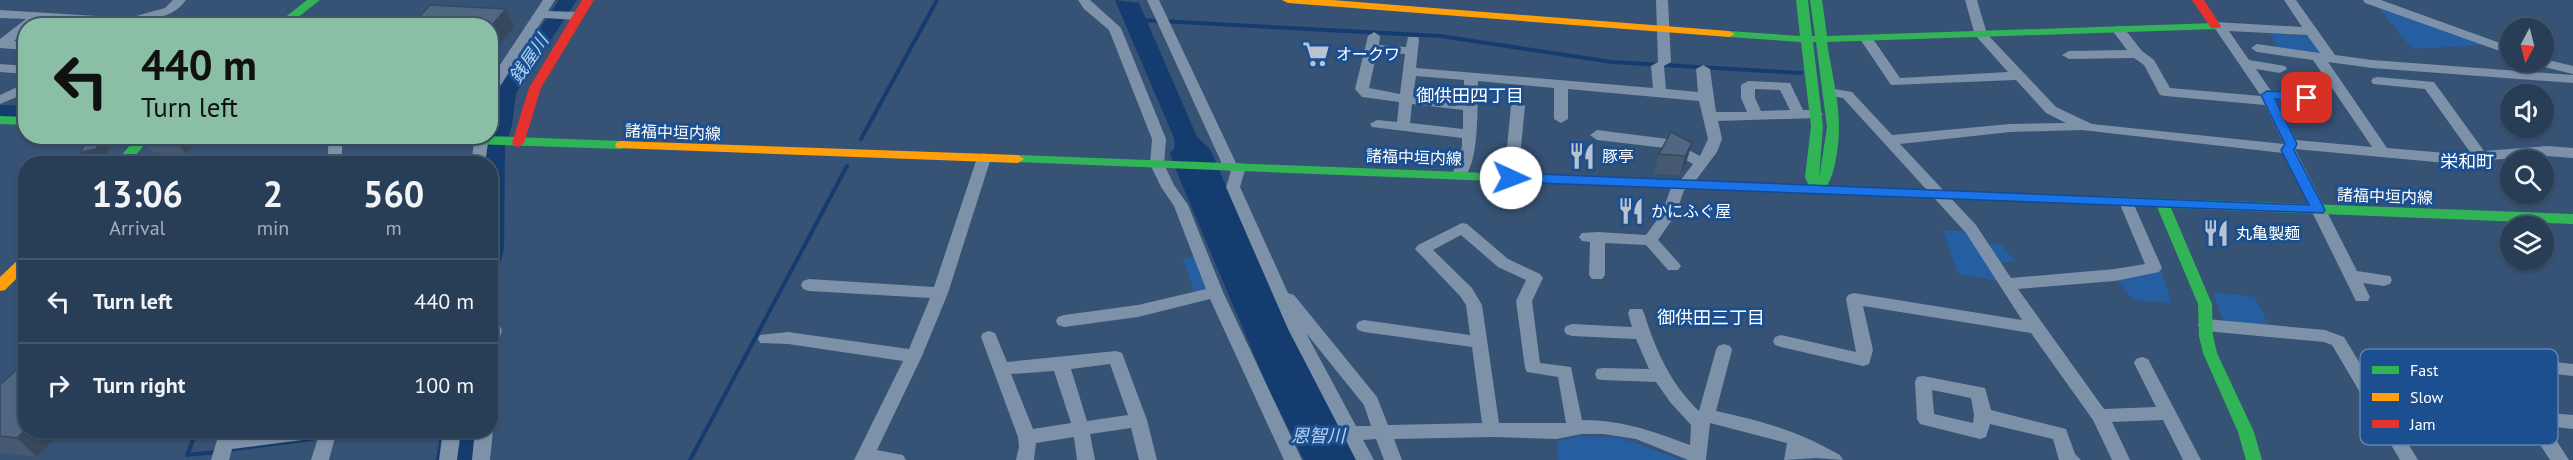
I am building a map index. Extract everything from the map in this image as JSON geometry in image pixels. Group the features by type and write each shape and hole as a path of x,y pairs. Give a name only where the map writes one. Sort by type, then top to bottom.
{"main road":[{"path":"290,18 314,0"},
{"path":"518,143 534,88 588,0"},
{"path":"1288,0 1426,5 1661,29 1822,40 2218,26"},
{"path":"1802,0 1817,126 1810,177 1817,190 1826,179 1830,163 1833,127 1816,0"},
{"path":"2198,0 2218,26"},
{"path":"0,120 18,121"},
{"name":"諸福中垣内線","path":"498,142 1231,166 2573,219"},
{"path":"127,156 139,144"},
{"path":"2162,203 2205,304 2210,353 2246,432 2254,460"},
{"path":"0,286 18,268"}],"street":[{"path":"146,18 169,11 180,0"},
{"path":"498,78 549,0"},
{"path":"1084,0 1114,28"},
{"path":"1100,0 1114,28 1159,139 1157,164 1168,187 1181,205 1215,292 1293,460"},
{"path":"1153,0 1231,166 1233,187 1283,299 1365,460"},
{"path":"1660,93 1662,0"},
{"path":"1971,0 1981,35 2018,76 2051,110 2089,128"},
{"path":"2290,0 2311,31 2324,58 2383,153"},
{"path":"2369,0 2500,47"},
{"path":"0,14 60,18"},
{"path":"539,14 577,16"},
{"path":"2218,26 2311,31"},
{"path":"2218,26 2268,98 2318,210 2362,297"},
{"path":"2118,30 2137,54 2149,63 2165,92 2307,98"},
{"path":"1,44 18,31"},
{"path":"1866,39 1896,82 2018,76"},
{"path":"1402,127 1407,99 1412,46 1373,42 1362,89 1367,94 1407,99 1470,106"},
{"path":"1,44 18,46"},
{"path":"2257,48 2324,58 2573,79"},
{"path":"0,60 18,49"},
{"path":"2069,55 2137,54"},
{"path":"2244,63 2280,69"},
{"path":"2554,65 2573,70"},
{"path":"0,68 18,69"},
{"path":"1650,240 1669,214 1682,185 1710,152 1715,139 1705,97 1702,69"},
{"path":"1410,71 1705,97"},
{"path":"1459,175 1469,147 1471,76"},
{"path":"2378,81 2429,85 2480,154"},
{"path":"1561,84 1561,119"},
{"path":"1756,116 1748,98 1748,85 1785,86 1799,115"},
{"path":"0,91 18,89"},
{"path":"0,100 18,91"},
{"path":"1829,92 1847,95 1971,229 2036,328 2100,416 2121,460"},
{"path":"1511,178 1518,105"},
{"path":"1711,117 1816,114"},
{"path":"1377,124 1469,134"},
{"path":"1890,140 2010,128 2089,128 2289,147 2446,158 2547,151 2573,153"},
{"path":"1597,135 1668,144 1702,163"},
{"path":"897,460 864,457 914,356 940,293 984,158"},
{"path":"2008,284 2115,275 2154,268 2126,202"},
{"path":"1491,430 1474,305 1466,292 1424,249 1462,228 1503,263 1535,278 1524,301 1533,368 1565,372 1575,428"},
{"path":"1597,275 1592,237 1650,240 1673,266"},
{"path":"2351,276 2384,280"},
{"path":"808,285 940,293"},
{"path":"1064,321 1138,311 1215,292"},
{"path":"1283,299 1290,299 1371,402 1393,460"},
{"path":"1781,341 1863,360 1865,350 1854,299 2036,328"},
{"path":"1636,313 1659,376 1680,404 1703,419 1773,431 1800,441 1834,460"},
{"path":"2206,325 2325,336 2338,341 2360,378"},
{"path":"1364,326 1479,342"},
{"path":"1572,330 1642,333"},
{"path":"989,337 1027,437 1025,460"},
{"path":"766,339 788,338 848,346 859,350 914,356"},
{"path":"1350,432 1491,430 1557,432 1575,428 1603,427 1636,432 1697,457 1703,419 1724,350"},
{"path":"1001,369 1060,362 1085,363 1116,357 1138,420 1148,460"},
{"path":"1060,362 1082,429 1086,460"},
{"path":"2142,363 2192,460"},
{"path":"2558,368 2573,370"},
{"path":"1603,374 1659,376"},
{"path":"2100,416 2167,413"},
{"path":"1983,416 2060,434 2068,460 2072,460"},
{"path":"1027,437 1138,420"},
{"path":"2558,421 2573,422"},
{"path":"224,447 295,438"},
{"path":"320,460 326,438"},
{"path":"448,460 451,438"},
{"path":"481,460 483,438"},
{"path":"2400,445 2409,460"},
{"path":"2550,445 2560,460"},
{"path":"1793,460 1794,446 1819,460"}],"shaded area":[{"path":"2379,8 2484,45 2412,49"},
{"path":"2269,33 2312,37 2326,57 2281,51"},
{"path":"1943,231 1968,231 1978,245 2001,244 2015,261 1991,264 2002,281 1958,274"},
{"path":"1195,256 1205,289 1194,291 1183,259"},
{"path":"2161,270 2172,303 2133,300 2115,278"},
{"path":"2213,292 2255,297 2269,326 2228,322 2222,318"},
{"path":"1581,436 1621,438 1682,460 1558,460 1557,441"}],"water":[{"name":"恩智川","path":"1115,0 1139,3 1197,137 1210,149 1287,325 1357,460 1304,460 1268,388 1178,175 1170,154 1175,147 1174,138"}],"building":[{"path":"430,5 506,9 498,18 418,18"},
{"path":"1671,132 1692,143 1685,156 1659,154"},
{"path":"84,144 98,144 96,149 81,152"},
{"path":"18,368 17,438 0,436 0,385"}],"waterway":[{"name":"銭屋川","path":"498,136 502,125 506,93 568,0"},
{"path":"861,139 937,0"},
{"path":"1141,20 1440,36 1612,62 1801,73"},
{"path":"0,111 18,112"},
{"name":"銭屋川","path":"494,156 495,144"},
{"path":"690,460 847,166"},
{"path":"194,438 187,455 217,452"},
{"path":"438,460 442,438"},
{"name":"銭屋川","path":"468,460 472,438"},
{"path":"227,450 312,439"}],"traffic: fast":[{"path":"290,18 314,0"},
{"path":"1802,0 1817,126 1811,177 1817,190 1826,179 1833,127 1816,0"},
{"path":"1729,34 1790,39 1866,39 2215,26"},
{"path":"0,120 18,121"},
{"path":"498,141 621,145"},
{"path":"127,156 139,144"},
{"path":"1018,159 1647,183"},
{"path":"2011,197 2573,219"},
{"path":"2162,203 2205,304 2206,336 2210,353 2246,432 2254,460"}],"traffic: slow":[{"path":"1288,0 1729,34"},
{"path":"621,145 1018,159"},
{"path":"0,286 18,268"}],"traffic: jam":[{"path":"518,143 535,88 588,0"},
{"path":"2198,0 2215,26"},
{"path":"1647,183 2011,197"}],"place":[{"name":"オークワ","path":"1316,54"},
{"name":"豚亭","path":"1582,156"},
{"name":"かにふぐ屋","path":"1631,211"},
{"name":"丸亀製麺","path":"2216,233"}],"district":[{"name":"御供田四丁目","path":"1470,96"},
{"name":"栄和町","path":"2467,162"},
{"name":"御供田三丁目","path":"1711,318"}],"route":[{"path":"1511,178 2318,210 2288,150 2291,144 2267,95 2307,98"}]}
